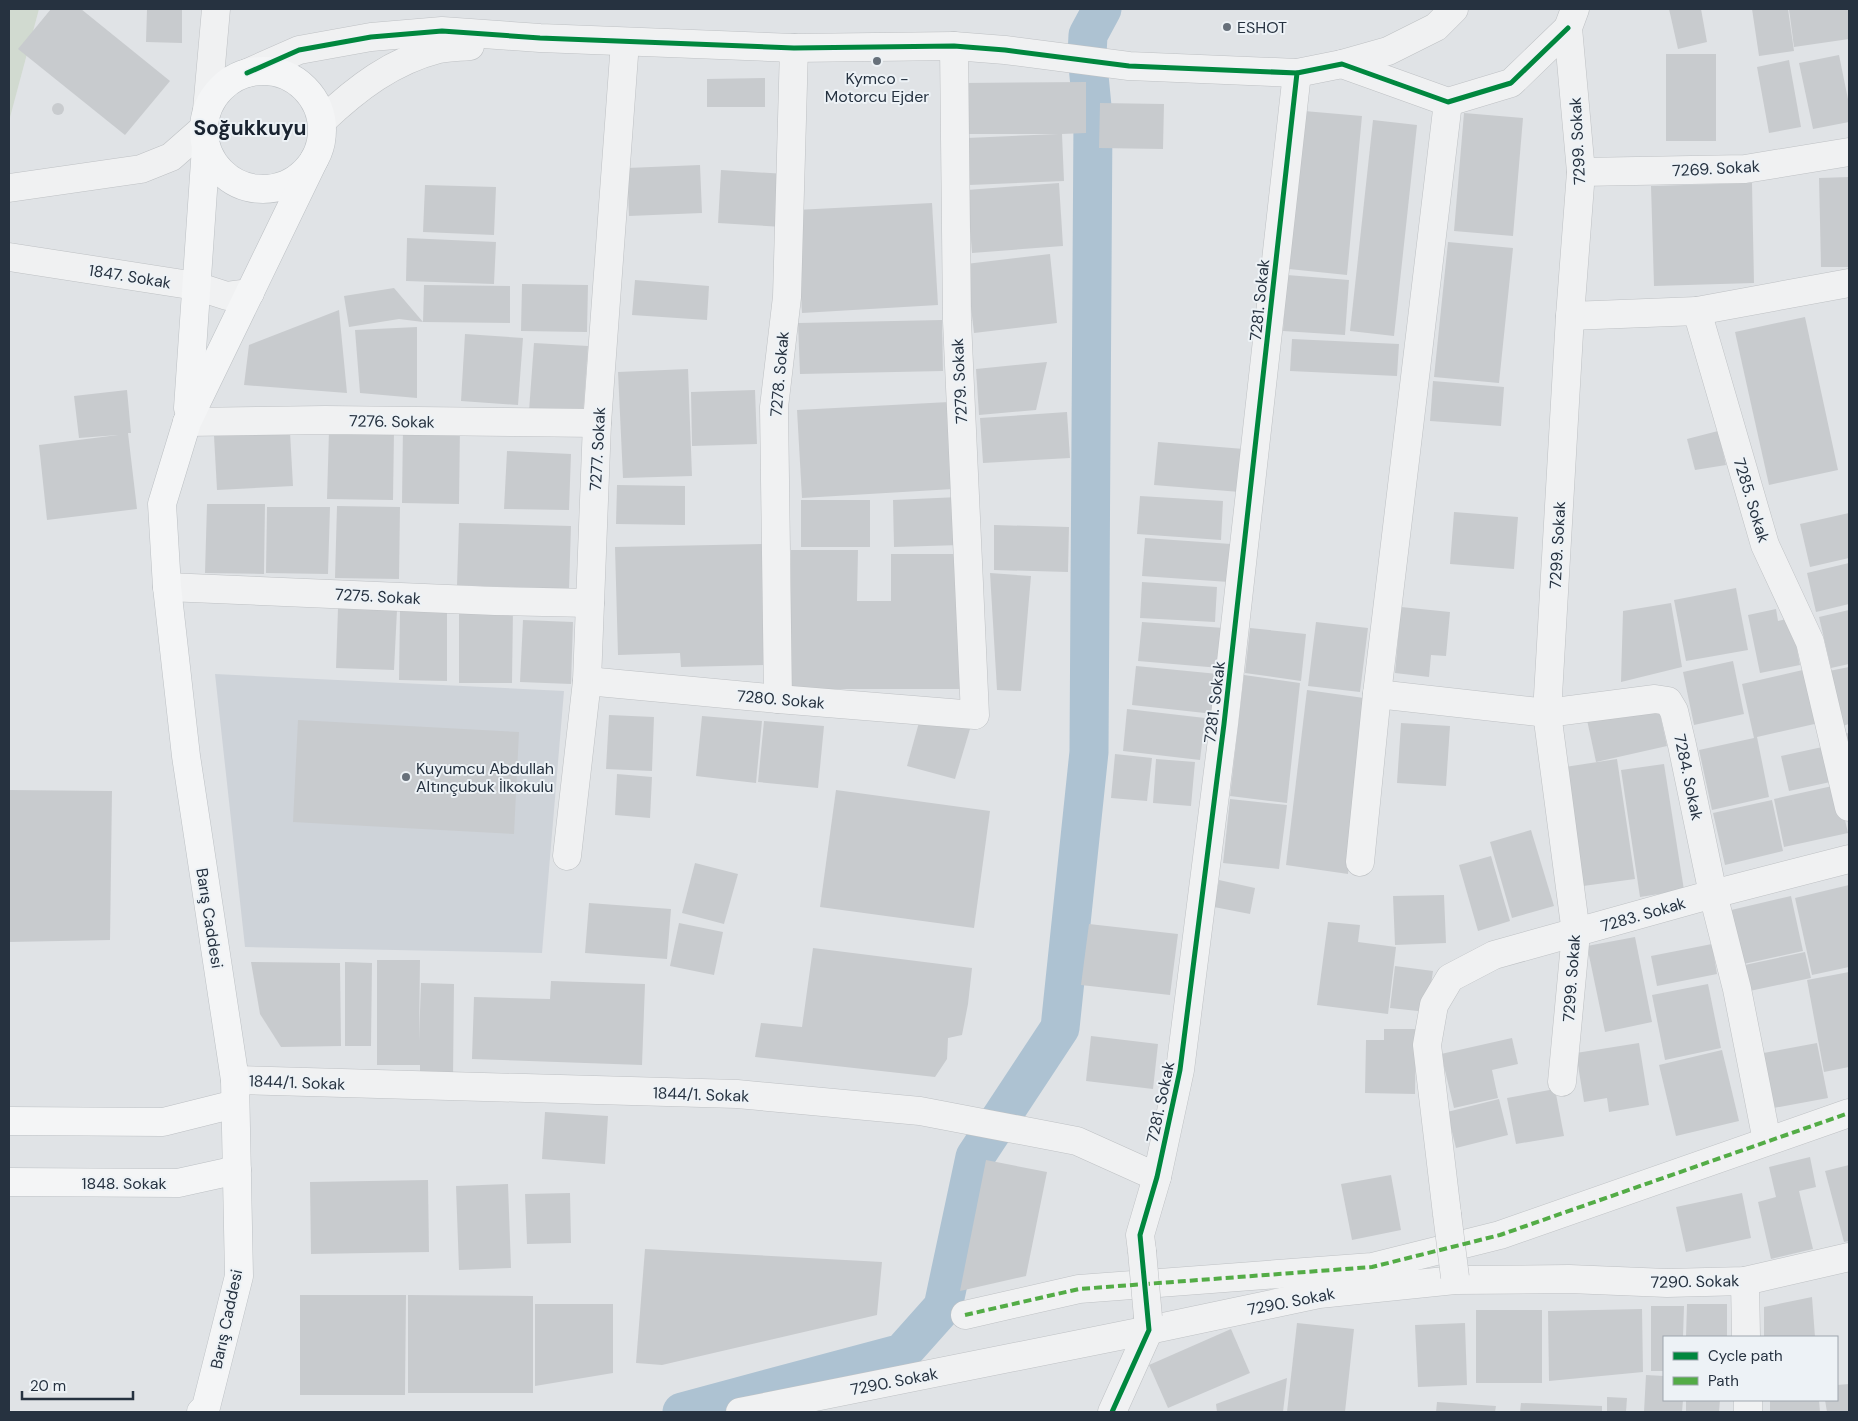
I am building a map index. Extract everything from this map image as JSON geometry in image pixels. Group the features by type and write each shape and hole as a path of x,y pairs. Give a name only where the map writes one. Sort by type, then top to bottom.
{"main road":[{"path":"266,71 286,75 303,86 316,102 322,121 322,142 187,422 206,128 216,93 230,80 247,73 266,71"},
{"path":"206,128 214,163 227,177 244,186 262,189 282,185 300,176 314,160"},
{"name":"Barış Caddesi","path":"187,422 162,504 167,587 186,756 235,1092 239,1276 205,1410"},
{"path":"9,1121 164,1122 235,1092"},
{"name":"1848. Sokak","path":"9,1182 178,1183 237,1170"}],"street":[{"path":"9,188 141,169 171,157 206,128 216,9"},
{"path":"247,73 299,50 371,37 442,31 540,38 794,48 954,46 1005,50 1129,66 1297,73 1388,52 1436,27 1454,9"},
{"path":"1342,64 1448,102 1511,83 1571,19"},
{"name":"7299. Sokak","path":"1562,1082 1576,933 1547,712 1570,316 1581,172 1571,19"},
{"path":"322,121 349,95 394,65 440,49 540,38"},
{"name":"7277. Sokak","path":"567,856 587,681 598,423 625,42"},
{"name":"7279. Sokak","path":"954,46 957,322 975,715"},
{"name":"7278. Sokak","path":"778,700 774,407 787,297 794,48"},
{"name":"7281. Sokak","path":"1148,1324 1140,1235 1157,1176 1180,1070 1224,724 1297,73"},
{"path":"1360,862 1377,694 1448,102"},
{"name":"7269. Sokak","path":"1581,172 1745,169 1849,152"},
{"name":"1847. Sokak","path":"9,257 196,286 227,296 250,293"},
{"path":"1570,316 1697,311 1849,283"},
{"name":"7285. Sokak","path":"1697,311 1765,545 1810,642 1849,807"},
{"name":"7276. Sokak","path":"187,422 325,420 598,423"},
{"name":"7275. Sokak","path":"167,587 495,601 590,603"},
{"name":"7280. Sokak","path":"587,681 778,700 975,715"},
{"name":"7284. Sokak","path":"1377,694 1547,712 1655,699 1668,701 1674,711 1713,894 1737,989 1767,1141"},
{"name":"7283. Sokak","path":"1455,1279 1427,1045 1434,1005 1450,978 1494,955 1713,894 1849,859"},
{"name":"1844/1. Sokak","path":"235,1092 737,1094 920,1111 1077,1141 1157,1176"},
{"path":"965,1316 1079,1289 1372,1268 1500,1234 1848,1112"},
{"name":"7290. Sokak","path":"740,1412 1148,1324 1319,1294 1455,1279 1569,1279 1667,1283 1745,1281 1849,1257"},
{"path":"1745,1281 1746,1336"},
{"path":"1112,1412 1148,1324"}],"shaded area":[{"path":"9,9 39,9 9,121"},
{"path":"215,674 564,691 542,953 245,947"}],"building":[{"path":"51,9 81,9 170,81 125,135 18,49"},
{"path":"147,9 182,9 182,43 146,42"},
{"path":"1669,9 1701,9 1707,42 1678,49"},
{"path":"1752,9 1788,9 1794,51 1759,56"},
{"path":"1789,9 1849,9 1849,39 1794,47"},
{"path":"1666,54 1716,54 1716,141 1666,141"},
{"path":"1839,55 1849,104 1849,122 1813,129 1799,63"},
{"path":"1789,60 1801,127 1769,133 1757,67"},
{"path":"765,78 765,107 707,107 707,79"},
{"path":"1086,82 1086,133 1062,134 1064,181 969,185 967,138 1058,134 963,134 962,83"},
{"path":"56,103 60,103 64,109 60,115 56,115 52,111 52,107"},
{"path":"1100,103 1164,104 1163,149 1099,148"},
{"path":"1304,111 1362,116 1347,275 1289,269"},
{"path":"1464,113 1523,118 1513,236 1454,231"},
{"path":"1373,120 1417,125 1394,336 1350,331"},
{"path":"700,165 702,213 629,216 627,168"},
{"path":"721,170 786,174 783,227 718,223"},
{"path":"1849,177 1849,267 1821,267 1819,178"},
{"path":"1059,183 1063,246 972,253 967,190"},
{"path":"1752,183 1754,283 1654,286 1651,186"},
{"path":"425,185 496,187 494,235 423,232"},
{"path":"932,203 938,305 802,313 796,210"},
{"path":"407,238 496,242 494,284 406,281"},
{"path":"1448,242 1513,248 1499,383 1434,377"},
{"path":"1050,254 1057,323 974,333 966,264"},
{"path":"1287,275 1349,280 1345,335 1283,331"},
{"path":"635,280 709,286 707,320 632,315"},
{"path":"522,284 588,285 587,332 521,331"},
{"path":"424,285 510,286 510,323 423,322"},
{"path":"394,288 423,322 399,319 349,327 344,296"},
{"path":"339,310 347,393 244,385 249,345"},
{"path":"1805,317 1838,470 1769,485 1735,332"},
{"path":"942,320 943,371 800,374 798,323"},
{"path":"417,327 417,398 360,393 355,330"},
{"path":"465,334 523,338 518,405 461,401"},
{"path":"1292,339 1399,344 1397,376 1290,371"},
{"path":"534,343 588,346 583,415 529,411"},
{"path":"1047,362 1036,410 979,415 976,369"},
{"path":"688,369 692,476 623,478 618,372"},
{"path":"1433,381 1504,387 1501,426 1430,421"},
{"path":"127,390 131,433 128,433 137,509 47,520 39,445 118,435 79,438 74,396"},
{"path":"755,390 757,444 692,446 691,392"},
{"path":"949,402 953,489 802,498 797,410"},
{"path":"1067,412 1070,458 983,463 980,418"},
{"path":"403,425 460,426 459,504 402,503"},
{"path":"329,430 394,431 393,500 327,499"},
{"path":"1718,431 1726,465 1695,470 1687,439"},
{"path":"290,432 293,486 217,490 214,436"},
{"path":"1158,442 1244,449 1240,492 1154,485"},
{"path":"507,451 571,454 569,510 504,509"},
{"path":"617,485 685,486 685,525 616,524"},
{"path":"1140,496 1223,501 1221,540 1137,534"},
{"path":"959,497 961,545 894,547 893,500"},
{"path":"801,500 870,500 870,547 801,547"},
{"path":"207,504 265,504 264,574 205,573"},
{"path":"337,506 400,507 399,579 335,578"},
{"path":"267,507 330,507 328,574 266,573"},
{"path":"1454,512 1518,517 1514,569 1450,564"},
{"path":"1849,513 1849,558 1810,567 1800,524"},
{"path":"459,523 571,526 569,589 457,585"},
{"path":"994,525 1069,527 1068,572 994,570"},
{"path":"1145,538 1231,544 1229,582 1142,576"},
{"path":"762,544 765,665 681,667 680,653 618,655 615,547"},
{"path":"791,550 858,550 857,601 891,601 891,554 961,554 961,689 791,689"},
{"path":"1849,563 1849,604 1816,612 1807,573"},
{"path":"990,573 1031,576 1021,691 997,690"},
{"path":"1142,582 1217,587 1215,622 1140,618"},
{"path":"1736,588 1748,650 1686,661 1674,600"},
{"path":"1671,603 1682,667 1621,682 1623,611"},
{"path":"1401,607 1450,612 1446,656 1431,655 1429,677 1395,673"},
{"path":"338,608 397,610 394,670 336,668"},
{"path":"459,609 513,609 512,683 459,683"},
{"path":"1776,609 1778,621 1791,618 1800,665 1760,673 1748,615"},
{"path":"400,610 447,610 447,681 399,680"},
{"path":"1849,610 1849,664 1831,668 1819,617"},
{"path":"523,620 573,622 571,684 520,682"},
{"path":"1142,622 1224,628 1220,668 1138,661"},
{"path":"1316,622 1368,628 1360,692 1308,686"},
{"path":"1250,628 1306,634 1301,681 1245,673"},
{"path":"1733,661 1744,714 1694,725 1683,672"},
{"path":"1136,666 1218,674 1214,714 1132,705"},
{"path":"1849,667 1849,724 1842,726 1829,671"},
{"path":"1807,669 1819,723 1757,737 1769,797 1712,810 1699,750 1754,738 1742,684"},
{"path":"1244,675 1300,683 1287,803 1230,796"},
{"path":"1307,690 1364,698 1348,874 1286,865"},
{"path":"1658,705 1667,746 1596,762 1587,720"},
{"path":"1127,709 1205,718 1200,760 1123,751"},
{"path":"609,715 654,717 652,771 606,769"},
{"path":"921,715 970,729 955,779 907,766"},
{"path":"702,716 762,721 756,783 696,776"},
{"name":"Kuyumcu Abdullah Altınçubuk İlkokulu","path":"298,720 519,732 514,834 293,822"},
{"path":"764,721 824,726 818,788 758,782"},
{"path":"1401,723 1450,726 1446,786 1397,783"},
{"path":"1849,733 1849,757 1843,734"},
{"path":"1827,746 1835,781 1789,791 1781,756"},
{"path":"1115,754 1152,758 1147,801 1111,798"},
{"path":"1156,759 1195,762 1191,806 1153,803"},
{"path":"1617,759 1635,879 1583,886 1565,767"},
{"path":"1664,764 1684,890 1640,897 1621,770"},
{"path":"617,774 652,777 650,818 615,815"},
{"path":"1837,785 1848,833 1784,847 1774,799"},
{"path":"9,790 112,791 110,940 9,942"},
{"path":"836,790 990,811 974,928 820,907"},
{"path":"1230,799 1287,805 1279,869 1223,863"},
{"path":"1772,800 1783,851 1725,865 1713,813"},
{"path":"1531,830 1554,906 1512,918 1490,842"},
{"path":"1491,856 1510,921 1478,931 1459,865"},
{"path":"695,863 738,874 724,924 682,913"},
{"path":"1219,880 1255,888 1250,914 1214,907"},
{"path":"1849,885 1849,967 1812,975 1795,898"},
{"path":"1444,895 1446,943 1395,945 1393,896"},
{"path":"1791,896 1803,951 1739,965 1727,911"},
{"path":"589,903 671,909 667,959 585,953"},
{"path":"1328,922 1360,925 1358,942 1396,947 1388,1014 1317,1005"},
{"path":"679,923 723,932 714,975 670,966"},
{"path":"1089,924 1178,934 1170,995 1081,985"},
{"path":"1635,937 1652,1022 1605,1032 1587,946"},
{"path":"1712,944 1717,974 1657,986 1651,956"},
{"path":"813,948 972,968 962,1035 948,1038 947,1059 935,1077 755,1057 761,1023 802,1027"},
{"path":"1805,952 1811,978 1745,992 1740,966"},
{"path":"377,960 420,960 419,1041 421,983 454,984 453,1079 420,1078 420,1065 377,1065"},
{"path":"251,962 340,963 341,1046 281,1047 260,1014"},
{"path":"345,962 372,963 371,1046 345,1046"},
{"path":"1395,966 1433,971 1427,1012 1390,1008"},
{"path":"1849,972 1849,1067 1824,1072 1807,980"},
{"path":"551,981 645,984 642,1065 472,1059 474,997 550,999"},
{"path":"1708,984 1721,1048 1665,1060 1652,995"},
{"path":"1384,1029 1416,1029 1415,1094 1365,1093 1366,1040 1384,1040"},
{"path":"1091,1036 1158,1044 1153,1089 1086,1081"},
{"path":"1512,1038 1518,1064 1492,1070 1498,1098 1454,1108 1441,1054"},
{"path":"1639,1043 1649,1105 1609,1112 1607,1098 1584,1102 1576,1053"},
{"path":"1817,1043 1828,1098 1768,1109 1758,1054"},
{"path":"1722,1050 1739,1121 1676,1136 1659,1065"},
{"path":"1555,1089 1564,1136 1516,1144 1507,1098"},
{"path":"1499,1099 1508,1135 1456,1148 1447,1112"},
{"path":"545,1112 608,1116 605,1164 542,1159"},
{"path":"1810,1157 1816,1187 1799,1191 1813,1249 1771,1259 1758,1202 1776,1197 1769,1167"},
{"path":"986,1160 1047,1172 1026,1276 960,1291"},
{"path":"1849,1165 1849,1241 1844,1242 1825,1171"},
{"path":"1391,1175 1401,1230 1352,1240 1341,1184"},
{"path":"428,1180 429,1252 311,1254 310,1182"},
{"path":"508,1184 511,1268 459,1270 456,1186"},
{"path":"570,1193 571,1243 527,1244 525,1194"},
{"path":"1742,1193 1751,1238 1686,1252 1676,1207"},
{"path":"645,1249 882,1262 877,1315 662,1365 636,1363"},
{"path":"300,1295 406,1295 405,1395 300,1395"},
{"path":"408,1295 533,1296 533,1393 408,1393"},
{"path":"1812,1297 1815,1336 1764,1336 1764,1307"},
{"path":"535,1304 613,1304 613,1373 535,1386"},
{"path":"1687,1304 1727,1304 1727,1336 1686,1336"},
{"path":"1651,1306 1684,1306 1683,1336 1663,1336 1663,1371 1651,1371"},
{"path":"1642,1309 1643,1372 1549,1381 1548,1311"},
{"path":"1476,1310 1542,1310 1542,1383 1476,1383"},
{"path":"1297,1323 1354,1329 1345,1412 1287,1412"},
{"path":"1465,1323 1467,1385 1418,1387 1415,1325"},
{"path":"1231,1329 1250,1373 1168,1408 1149,1365"},
{"path":"1646,1375 1663,1376 1663,1401 1683,1401 1682,1412 1644,1412"},
{"path":"1287,1378 1283,1412 1217,1412 1216,1404"},
{"path":"1849,1384 1849,1412 1827,1412 1825,1401 1838,1401 1838,1385"},
{"path":"1607,1397 1627,1398 1626,1412 1607,1412"},
{"path":"1686,1401 1720,1401 1719,1412 1686,1412"},
{"path":"1770,1401 1819,1401 1820,1412 1770,1412"},
{"path":"1437,1402 1496,1406 1495,1412 1436,1412"},
{"path":"1521,1403 1602,1406 1602,1412 1520,1412"}],"waterway":[{"path":"682,1412 902,1353 943,1307 975,1157 1060,1028 1089,752 1093,117 1087,55 1088,35 1102,9"}],"marked path":[{"path":"965,1315 1079,1289 1372,1267 1500,1235 1849,1113"}],"cycle path":[{"path":"247,73 299,50 371,37 442,31 540,38 794,48 954,46 1005,50 1129,66 1297,73 1342,64 1448,102 1511,83 1568,28"},
{"path":"1112,1412 1149,1330 1140,1235 1157,1177 1180,1070 1224,724 1297,73"}],"place":[{"name":"ESHOT","path":"1227,27"},
{"name":"Kymco - Motorcu Ejder","path":"877,61"},
{"name":"Kuyumcu Abdullah Altınçubuk İlkokulu","path":"406,777"}],"district":[{"name":"Soğukkuyu","path":"250,128"}]}
